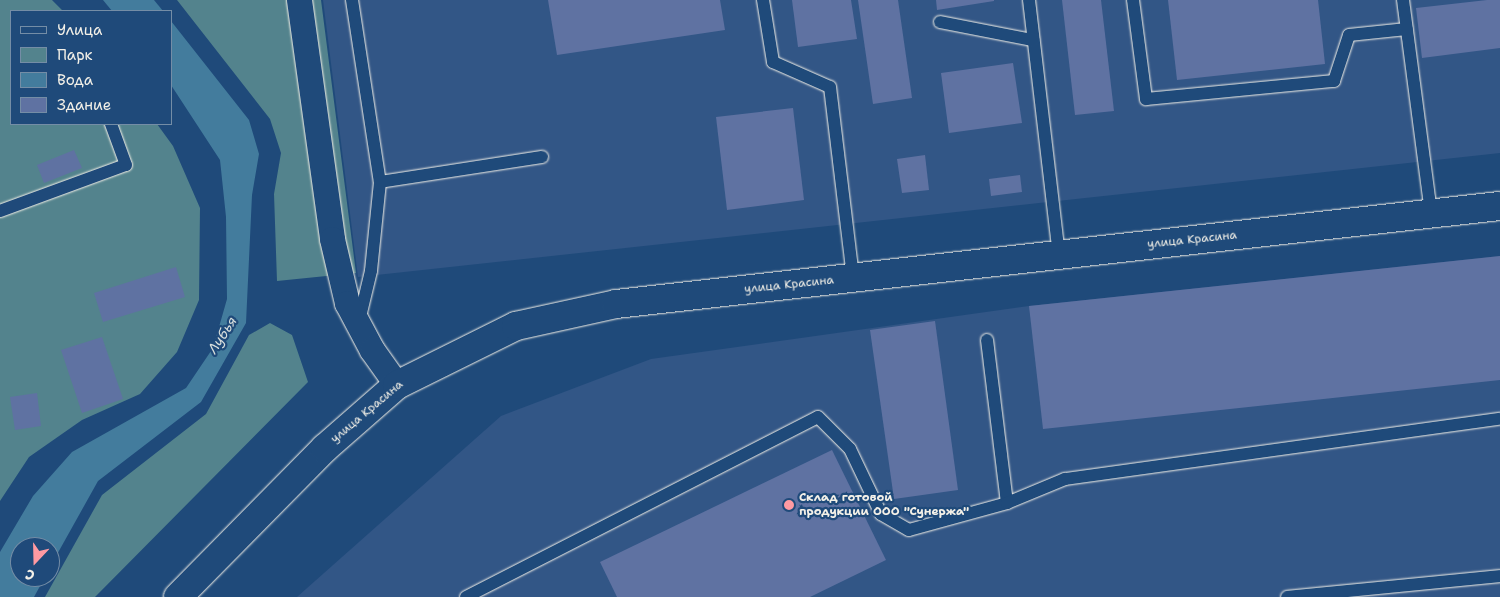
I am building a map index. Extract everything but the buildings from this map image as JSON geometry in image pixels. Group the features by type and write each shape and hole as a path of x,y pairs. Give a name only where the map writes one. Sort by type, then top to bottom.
{"main road":[{"name":"улица Красина","path":"178,597 325,448 397,385 516,326 616,304 1500,206"}],"street":[{"path":"299,0 332,239 347,303 358,324 397,385"}],"lane":[{"path":"352,0 380,182 371,271 358,324"},
{"path":"763,0 773,62 830,87 853,278"},
{"path":"1029,0 1059,255"},
{"path":"1133,0 1146,99 1334,80 1349,35 1407,29"},
{"path":"1403,0 1430,214"},
{"path":"940,22 1034,40"},
{"path":"0,211 126,165 111,125"},
{"path":"380,182 542,157"},
{"path":"986,340 1007,503"},
{"path":"466,597 818,417 850,449 881,514 909,530 1007,503 1065,479 1500,420"},
{"path":"1287,597 1395,591 1500,576"}],"shaded area":[{"path":"323,0 1500,0 1500,153 358,277"},
{"path":"1500,256 1500,597 297,597 501,416 651,359 1029,306"}],"green space":[{"path":"0,0 52,0 62,10 10,10 10,125 158,125 173,146 200,208 199,300 177,352 140,394 82,420 29,457 0,501"},
{"path":"177,0 321,0 356,273 277,281 274,194 281,153 270,119"},
{"path":"270,323 292,335 308,382 95,597 45,597 51,587 60,587 60,570 102,495 206,414 249,335"}],"water":[{"path":"103,0 154,0 162,10 111,10"},
{"name":"Лубья","path":"172,22 249,120 259,154 252,195 246,323 201,402 98,481 60,549 60,537 10,537 10,587 40,587 34,597 0,597 0,552 33,496 72,452 186,388 213,348 227,299 226,217 220,160 172,87"}],"place":[{"name":"Склад готовой продукции ООО \"Сунержа\"","path":"789,505"}]}
